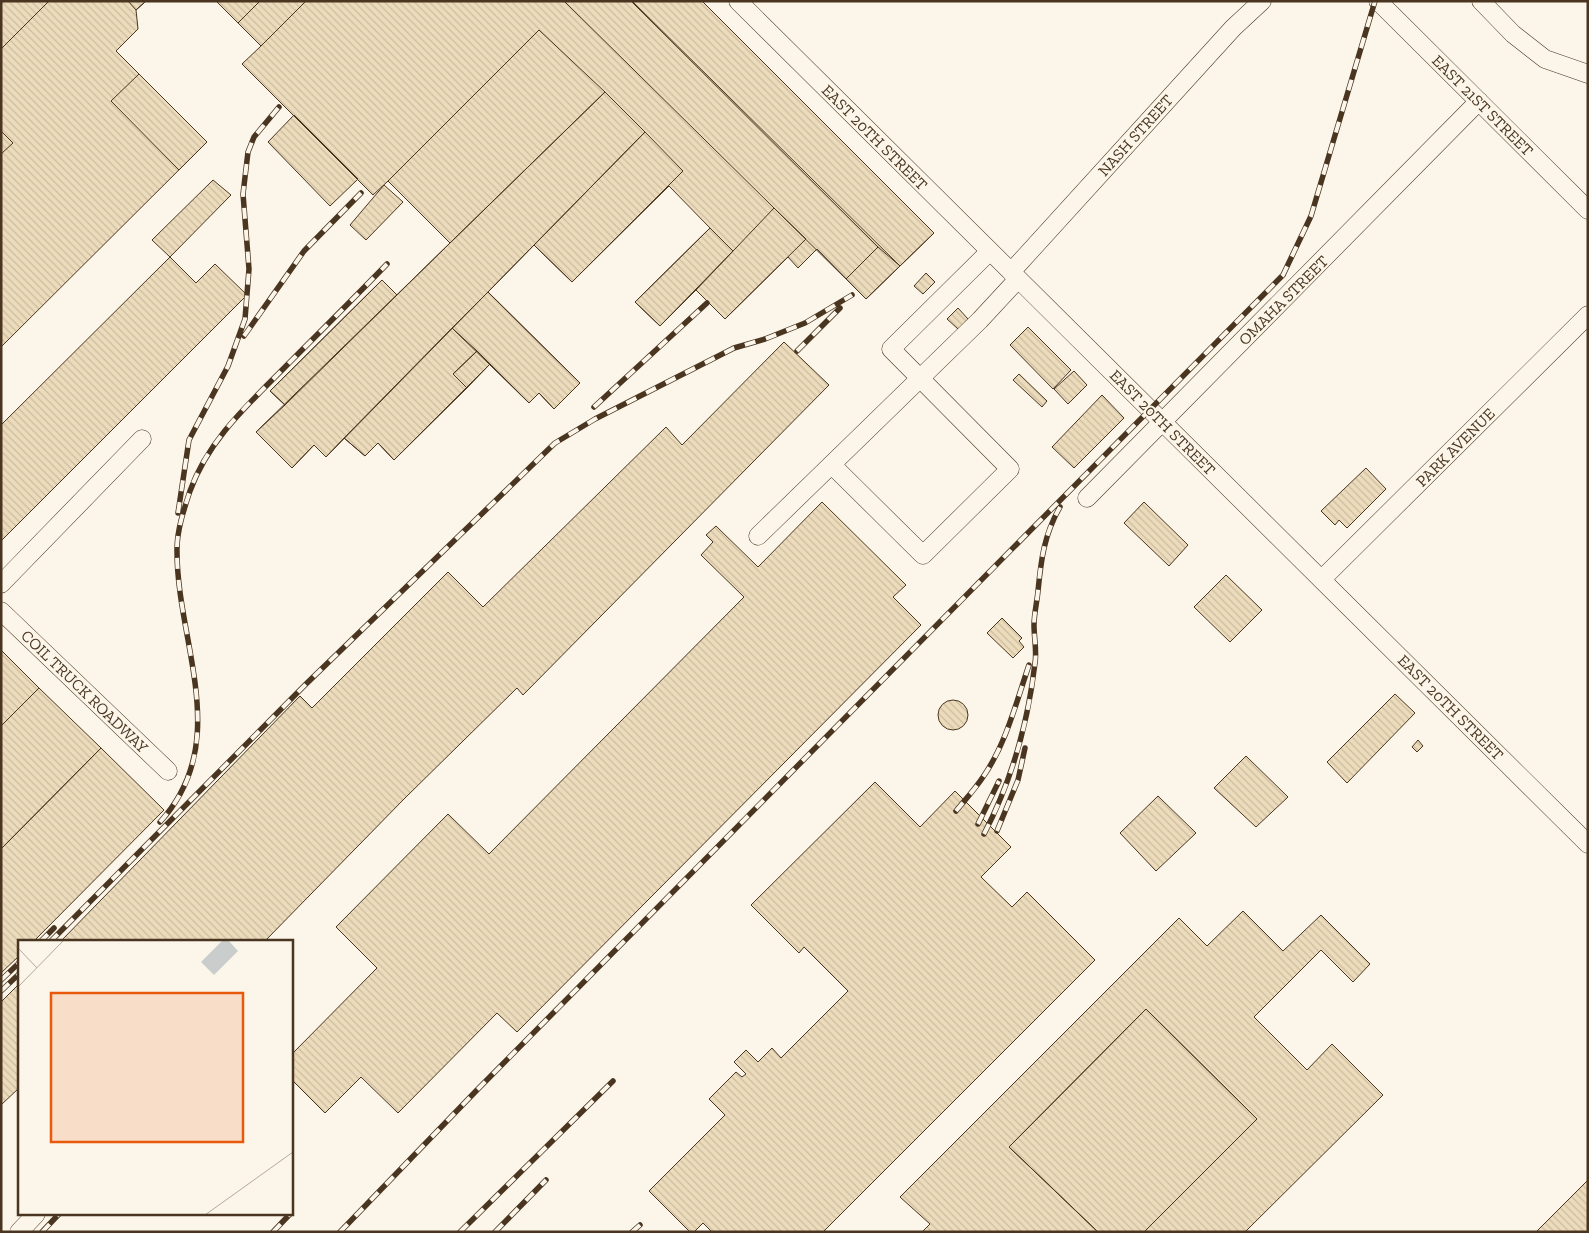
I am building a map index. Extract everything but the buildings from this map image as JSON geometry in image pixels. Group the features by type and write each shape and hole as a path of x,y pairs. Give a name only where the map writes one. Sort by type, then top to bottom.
{"street":[{"name":"EAST 20TH STREET","path":"738,1 1588,844"},
{"name":"NASH STREET","path":"758,536 920,379 1015,276 1233,28 1262,1"},
{"name":"EAST 21ST STREET","path":"1378,1 1588,210"},
{"path":"1481,1 1513,34 1546,59 1588,74"},
{"name":"OMAHA STREET","path":"1087,498 1479,102"},
{"path":"832,465 923,555 1010,469 891,349 990,251"},
{"name":"PARK AVENUE","path":"1322,579 1588,315"},
{"path":"1,584 142,439"},
{"name":"COIL TRUCK ROADWAY","path":"1,611 168,771"},
{"path":"18,1232 34,1216"}],"railway":[{"path":"340,1232 476,1091 1283,275 1311,216 1375,1"},
{"path":"178,513 189,440 228,366 245,319 249,269 243,194 248,152 254,137 279,107"},
{"path":"244,336 304,251 361,193"},
{"path":"160,822 182,791 194,758 198,725 196,690 179,584 177,549 183,512 190,491 208,454 232,422 387,264"},
{"path":"52,940 306,684 555,443 595,419 734,348 765,339 805,323 852,295"},
{"path":"594,407 707,303"},
{"path":"797,351 840,308"},
{"path":"984,834 1011,772 1023,729 1036,658 1034,621 1042,558 1050,528 1060,507"},
{"path":"956,811 980,781 998,751 1010,723 1029,665"},
{"path":"997,831 1018,780 1025,748"},
{"path":"978,824 999,781"},
{"path":"42,940 54,928"},
{"path":"1,980 18,964"},
{"path":"1,991 18,975"},
{"path":"460,1232 613,1081"},
{"path":"495,1232 546,1180"},
{"path":"42,1232 57,1216"},
{"path":"273,1232 288,1216"},
{"path":"632,1232 640,1225"}]}
